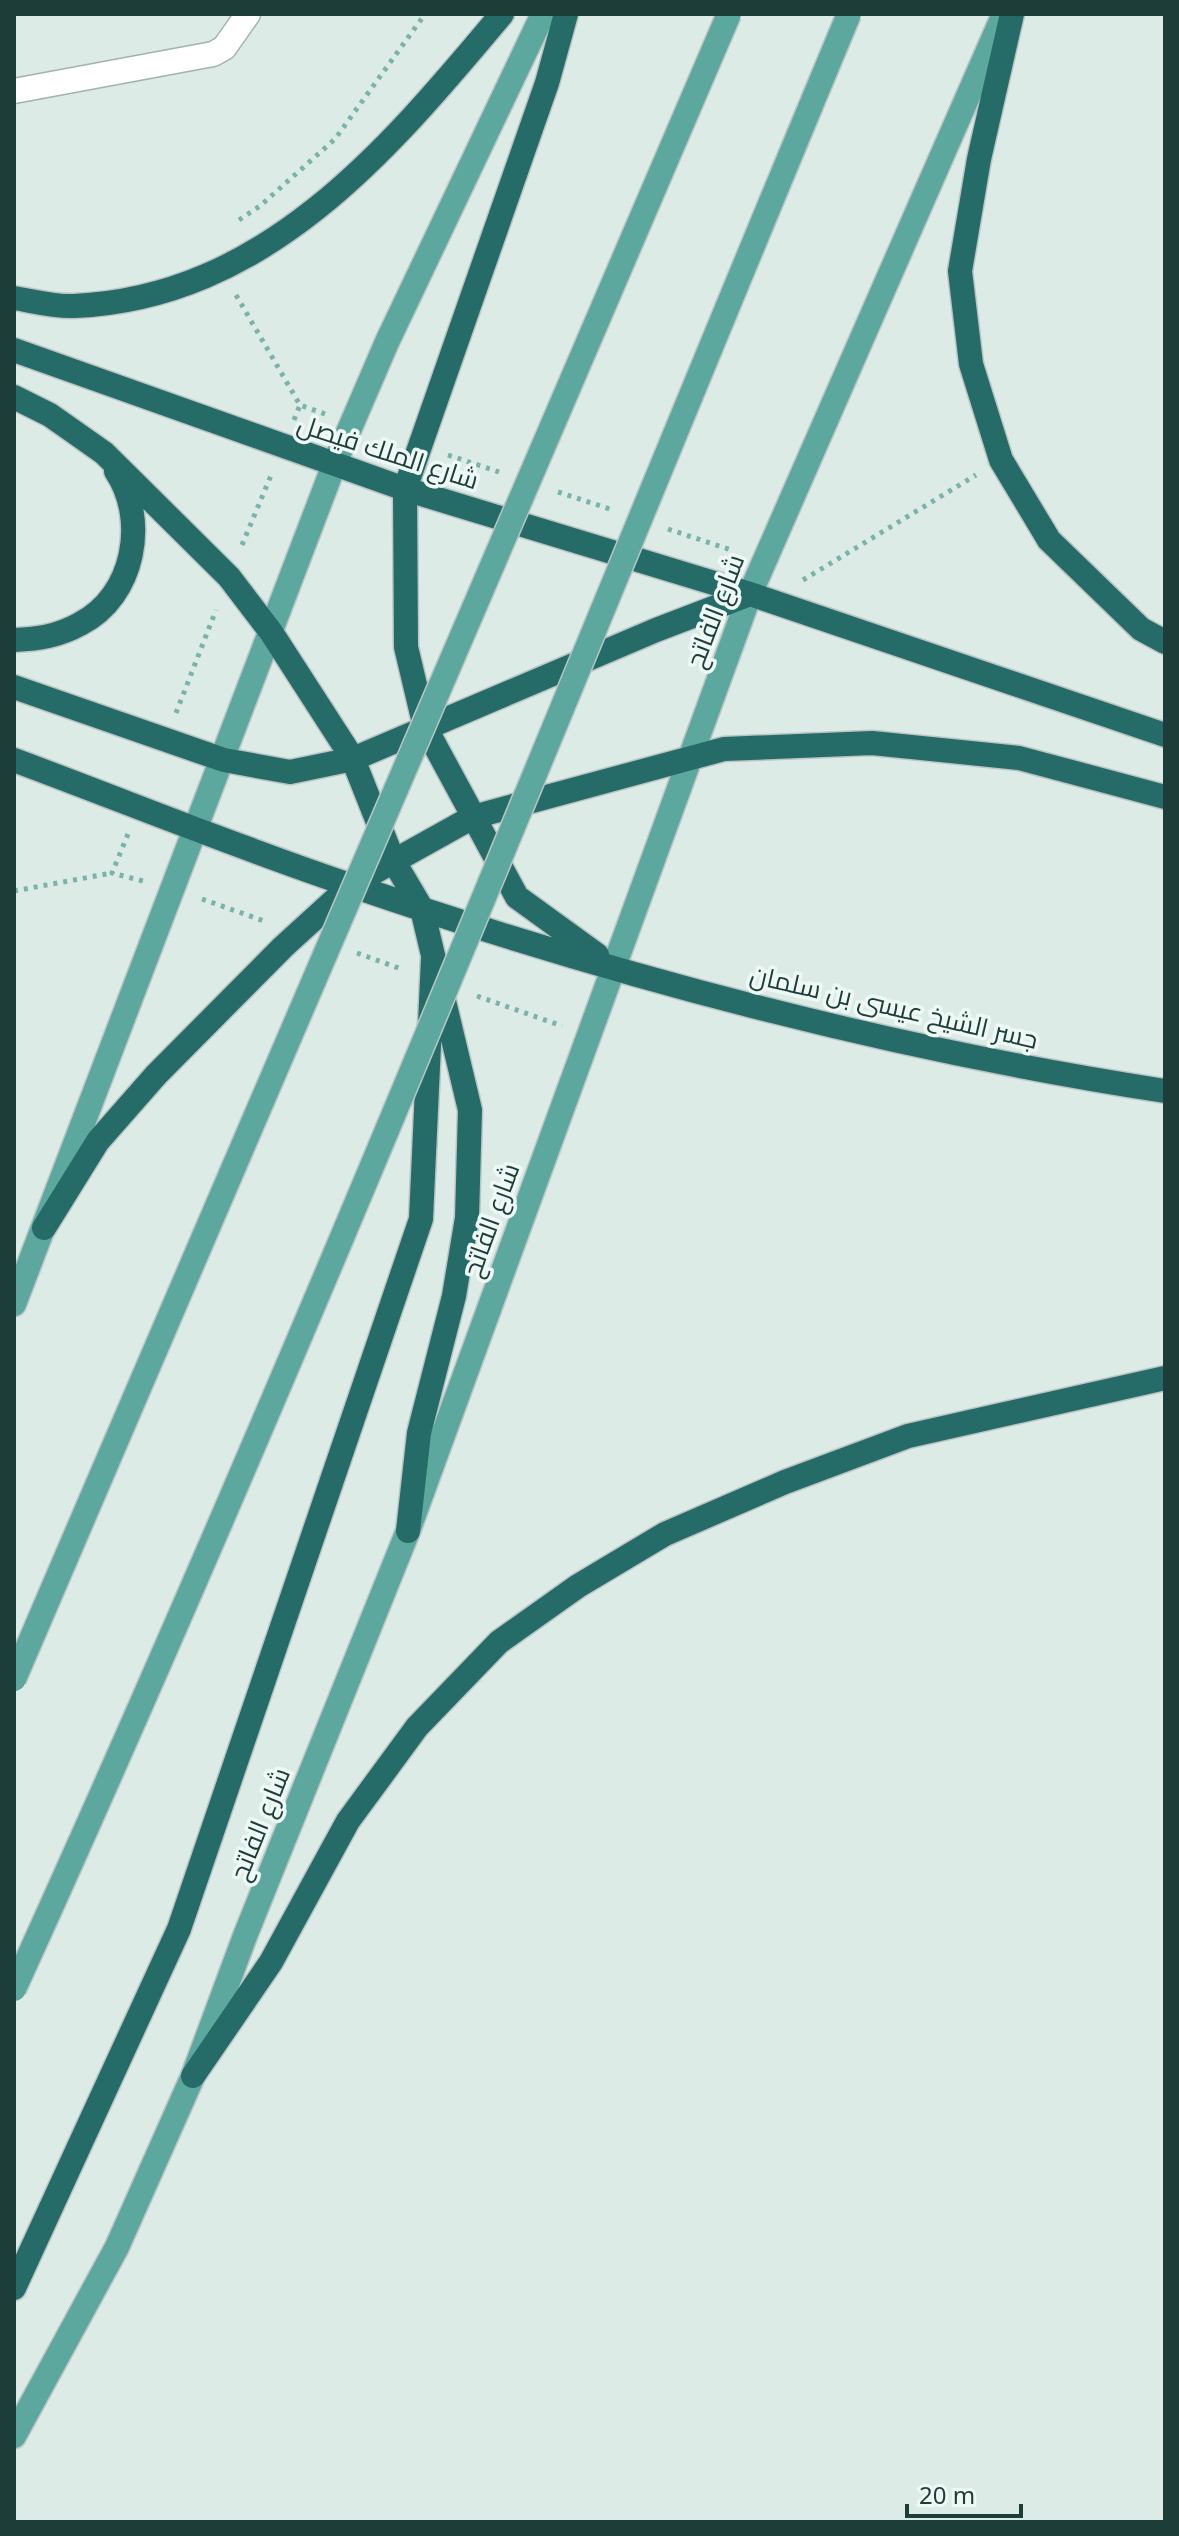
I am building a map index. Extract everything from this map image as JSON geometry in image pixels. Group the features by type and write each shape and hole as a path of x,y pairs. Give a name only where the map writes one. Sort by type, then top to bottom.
{"highway":[{"path":"14,298 72,307 153,296 222,271 266,247 325,205 502,14"},
{"path":"566,14 547,83 405,489 406,647 425,727 517,897 612,966"},
{"path":"1012,14 979,159 960,271 971,364 1001,460 1049,540 1141,629 1165,642"},
{"name":"شارع الملك فيصل","path":"14,350 405,489 750,594"},
{"path":"14,397 50,415 104,453 207,551 271,632 353,759 393,860 422,909 470,1110 467,1218 454,1296 419,1433 408,1531"},
{"path":"14,640 47,638 84,623 112,597 130,562 135,524 126,486 104,453"},
{"path":"14,687 224,760 290,772 353,759 750,594 1165,735"},
{"path":"44,1228 98,1141 156,1075 351,885 473,817 724,749 872,743 1019,758 1165,797"},
{"path":"14,760 351,885 612,966"},
{"path":"14,2288 179,1929 421,1219 433,958"},
{"name":"جسر الشيخ عيسى بن سلمان","path":"612,966 640,977 869,1031 1069,1076 1165,1091"},
{"path":"193,2076 271,1962 348,1821 417,1727 499,1642 578,1586 665,1534 785,1482 908,1436 1165,1378"}],"main road":[{"path":"14,1304 334,465 387,342 543,14"},
{"path":"14,1679 729,14"},
{"path":"14,1989 121,1755 393,1114 849,14"},
{"name":"شارع الفاتح","path":"14,2436 117,2247 193,2076 245,1936 408,1531 750,594 1004,14"}],"lane":[{"path":"14,91 213,54 224,48 248,14"}],"path":[{"path":"794,585 1001,460"},
{"path":"14,891 112,873"}]}
